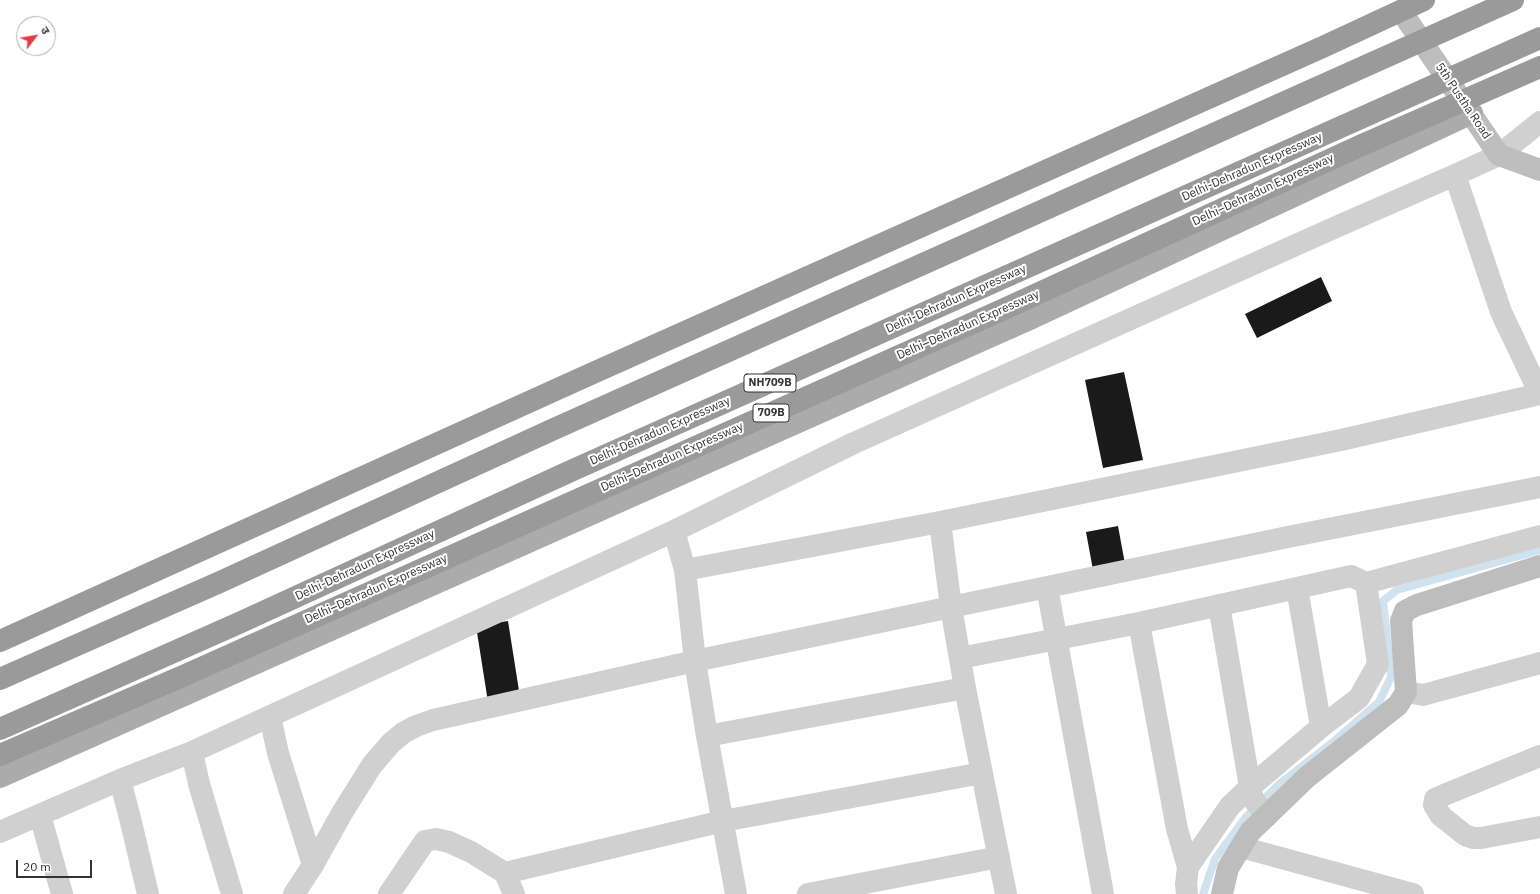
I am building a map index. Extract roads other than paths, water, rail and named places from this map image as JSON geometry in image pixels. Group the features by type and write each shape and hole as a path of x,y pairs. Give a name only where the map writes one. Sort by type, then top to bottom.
{"highway":[{"path":"0,641 592,372 1325,46 1424,0"},
{"path":"0,679 220,582 554,429 1513,0"},
{"name":"Delhi-Dehradun Expressway","path":"0,729 239,623 573,470 1540,38"},
{"name":"Delhi–Dehradun Expressway","path":"0,755 183,676 995,313 1362,145 1467,107 1540,67"}],"main road":[{"path":"0,777 1023,322 1205,239 1467,107"}],"street":[{"name":"5th Pustha Road","path":"1401,11 1499,154"},
{"path":"0,832 120,780 192,752 674,531 854,443 1455,175 1499,154 1540,122"},
{"path":"1499,154 1540,170"},
{"path":"685,570 940,522 1341,440 1540,394 1501,312 1455,175"},
{"path":"294,894 313,865 342,813 372,765 403,733 416,726 433,720 695,661 951,607 1288,537 1540,487"},
{"path":"940,522 951,607 965,688 1006,894"},
{"path":"674,531 685,570 695,661 736,894"},
{"path":"960,658 1056,638 1139,623 1351,576 1366,583 1540,536"},
{"path":"1188,867 1230,806 1258,803 1307,777 1398,705 1406,692 1401,621 1405,611 1418,605 1540,566"},
{"path":"1222,894 1228,868 1250,832 1258,803 1321,727 1359,698 1378,664 1366,583"},
{"path":"1047,587 1103,894"},
{"path":"1297,588 1321,727"},
{"path":"1219,605 1258,803"},
{"path":"1139,623 1177,829 1188,867 1186,894"},
{"path":"1406,692 1423,695 1540,663"},
{"path":"707,736 965,688"},
{"path":"270,716 278,753 313,865"},
{"path":"192,752 199,784 232,894"},
{"path":"1540,756 1435,799 1434,805 1441,816 1465,835 1473,838 1481,838 1540,827"},
{"path":"505,874 723,821 982,773"},
{"path":"120,780 148,894"},
{"path":"40,815 62,894"},
{"path":"389,894 425,841 436,839 449,842 472,852 505,874 514,894"},
{"path":"1241,847 1414,894"},
{"path":"808,894 999,857"}],"waterway":[{"path":"1203,894 1215,859 1245,818 1278,785 1332,743 1379,702 1391,677 1383,601 1397,590 1540,550"}]}
